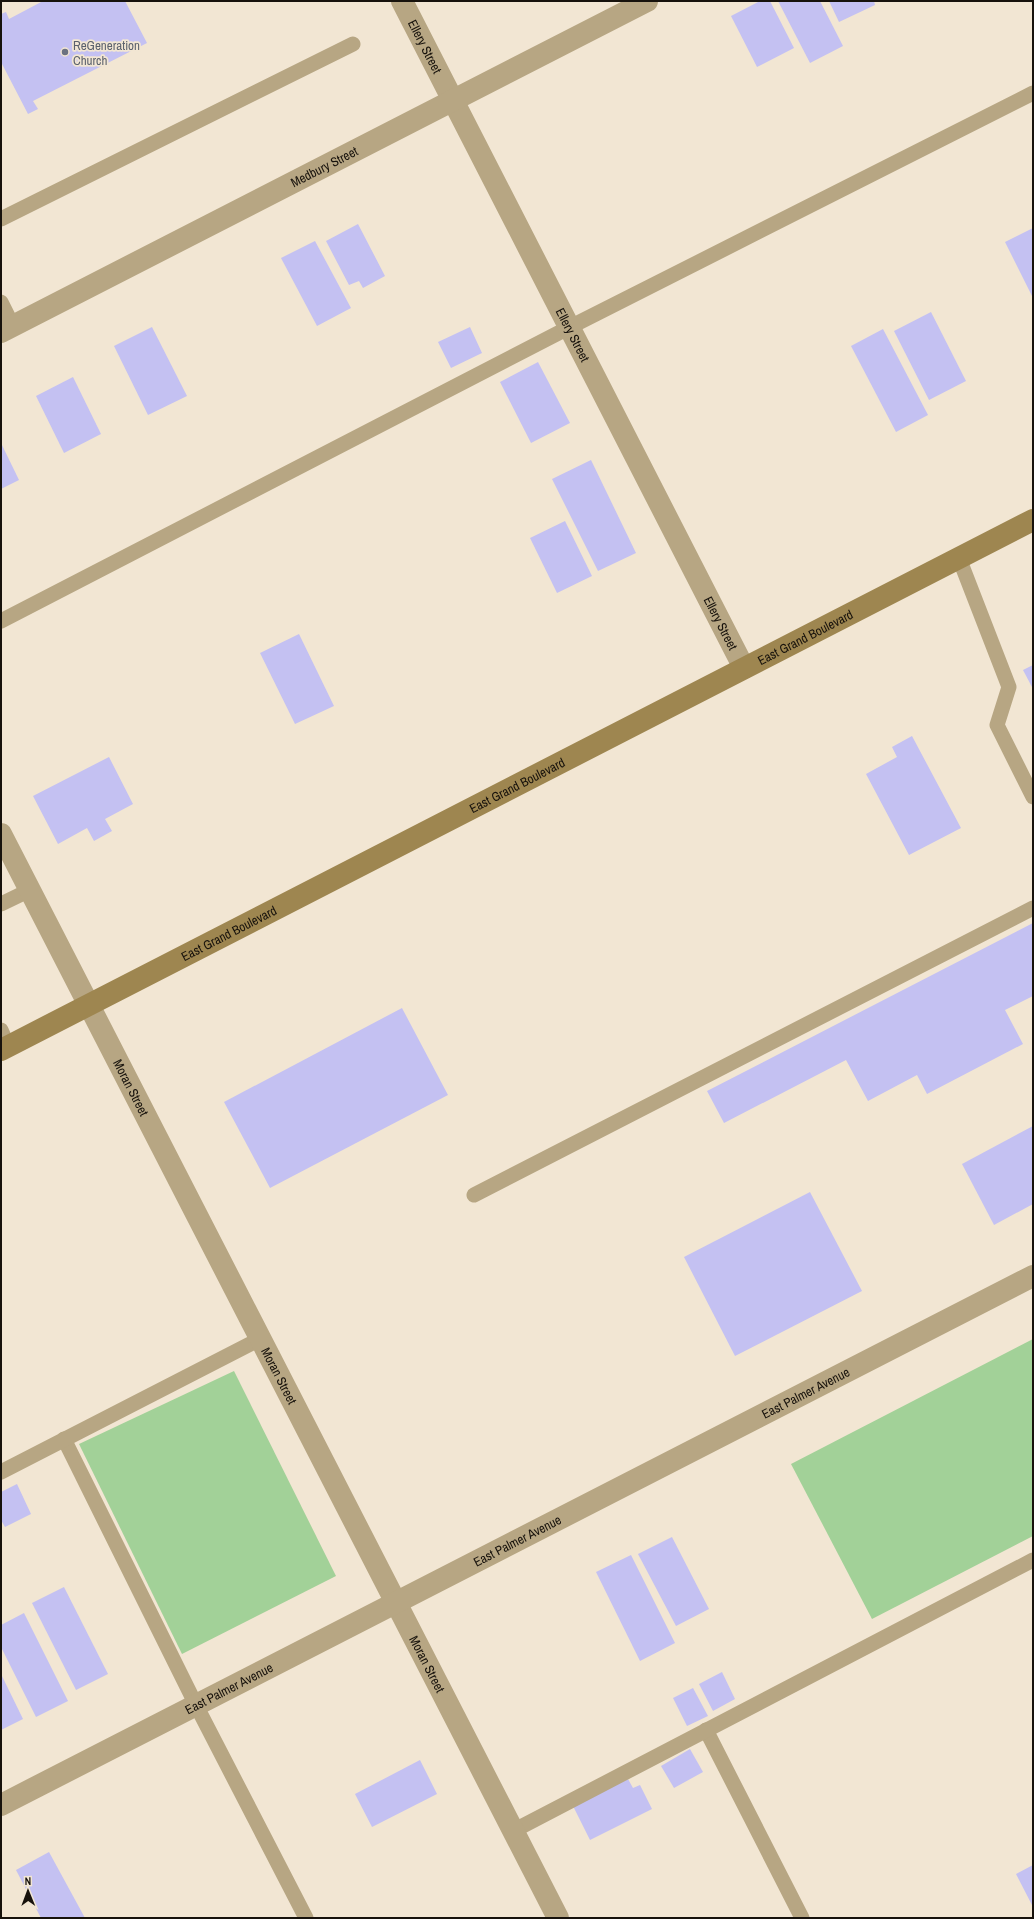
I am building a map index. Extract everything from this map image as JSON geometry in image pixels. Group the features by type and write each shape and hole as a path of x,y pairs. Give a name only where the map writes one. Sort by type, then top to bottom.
{"main road":[{"name":"East Grand Boulevard","path":"3,1042 89,1005 1033,520"}],"street":[{"name":"Ellery Street","path":"402,1 744,668"},
{"name":"Medbury Street","path":"7,329 647,1"},
{"name":"Moran Street","path":"1,834 558,1918"},
{"name":"East Palmer Avenue","path":"1,1805 1033,1276"}],"lane":[{"path":"1,219 353,44"},
{"path":"1,621 570,328 1033,93"},
{"path":"1,302 7,329"},
{"path":"959,558 1009,687 997,725 1033,798"},
{"path":"1,904 30,890"},
{"path":"474,1194 1033,908"},
{"path":"1,1472 260,1339"},
{"path":"64,1439 196,1705 306,1918"},
{"path":"513,1831 1033,1560"},
{"path":"706,1730 802,1918"}],"green space":[{"path":"1033,1339 1033,1536 872,1619 791,1464"},
{"path":"234,1371 336,1576 182,1654 79,1444"}],"building":[{"name":"ReGeneration Church","path":"43,1 125,1 147,43 33,101 38,109 28,114 1,62 1,14 6,12 9,19"},
{"path":"760,1 770,1 794,48 757,67 731,16"},
{"path":"778,1 820,1 843,46 810,63"},
{"path":"829,1 874,1 875,5 839,22"},
{"path":"358,224 385,276 363,288 359,281 349,285 326,241"},
{"path":"1033,228 1033,298 1005,242"},
{"path":"315,241 351,308 317,326 281,258"},
{"path":"931,312 966,381 929,400 894,331"},
{"path":"152,327 187,396 148,415 114,346"},
{"path":"470,327 482,353 451,368 438,342"},
{"path":"883,329 928,415 896,432 851,346"},
{"path":"538,362 570,423 531,443 500,382"},
{"path":"73,377 101,434 64,453 36,396"},
{"path":"1,443 19,480 1,489"},
{"path":"591,460 636,553 598,571 552,479"},
{"path":"565,521 592,576 557,593 530,538"},
{"path":"299,634 334,706 295,724 260,653"},
{"path":"1033,665 1033,689 1023,670"},
{"path":"912,736 961,828 909,855 866,774 897,757 892,747"},
{"path":"109,757 133,804 105,819 112,831 94,841 87,828 58,844 33,796"},
{"path":"1033,923 1033,996 1005,1010 1023,1044 927,1094 917,1075 868,1101 846,1060 724,1123 707,1091"},
{"path":"402,1008 448,1095 270,1188 224,1102"},
{"path":"1033,1126 1033,1204 994,1225 962,1164"},
{"path":"810,1192 862,1291 735,1356 684,1257"},
{"path":"17,1484 31,1514 5,1527 1,1520 1,1492"},
{"path":"672,1537 709,1609 676,1626 638,1554"},
{"path":"631,1555 675,1643 640,1661 596,1572"},
{"path":"64,1587 108,1674 76,1690 32,1603"},
{"path":"24,1613 68,1701 36,1717 1,1647 1,1625"},
{"path":"722,1672 735,1699 713,1711 699,1684"},
{"path":"1,1674 23,1719 1,1730"},
{"path":"693,1688 708,1716 687,1726 673,1698"},
{"path":"690,1749 703,1772 674,1788 661,1766"},
{"path":"420,1760 437,1794 372,1827 355,1794"},
{"path":"628,1779 633,1788 640,1785 652,1809 590,1840 573,1806"},
{"path":"49,1852 85,1918 41,1918 16,1870"},
{"path":"1033,1865 1033,1907 1016,1874"}],"place":[{"name":"ReGeneration Church","path":"65,52"}]}
